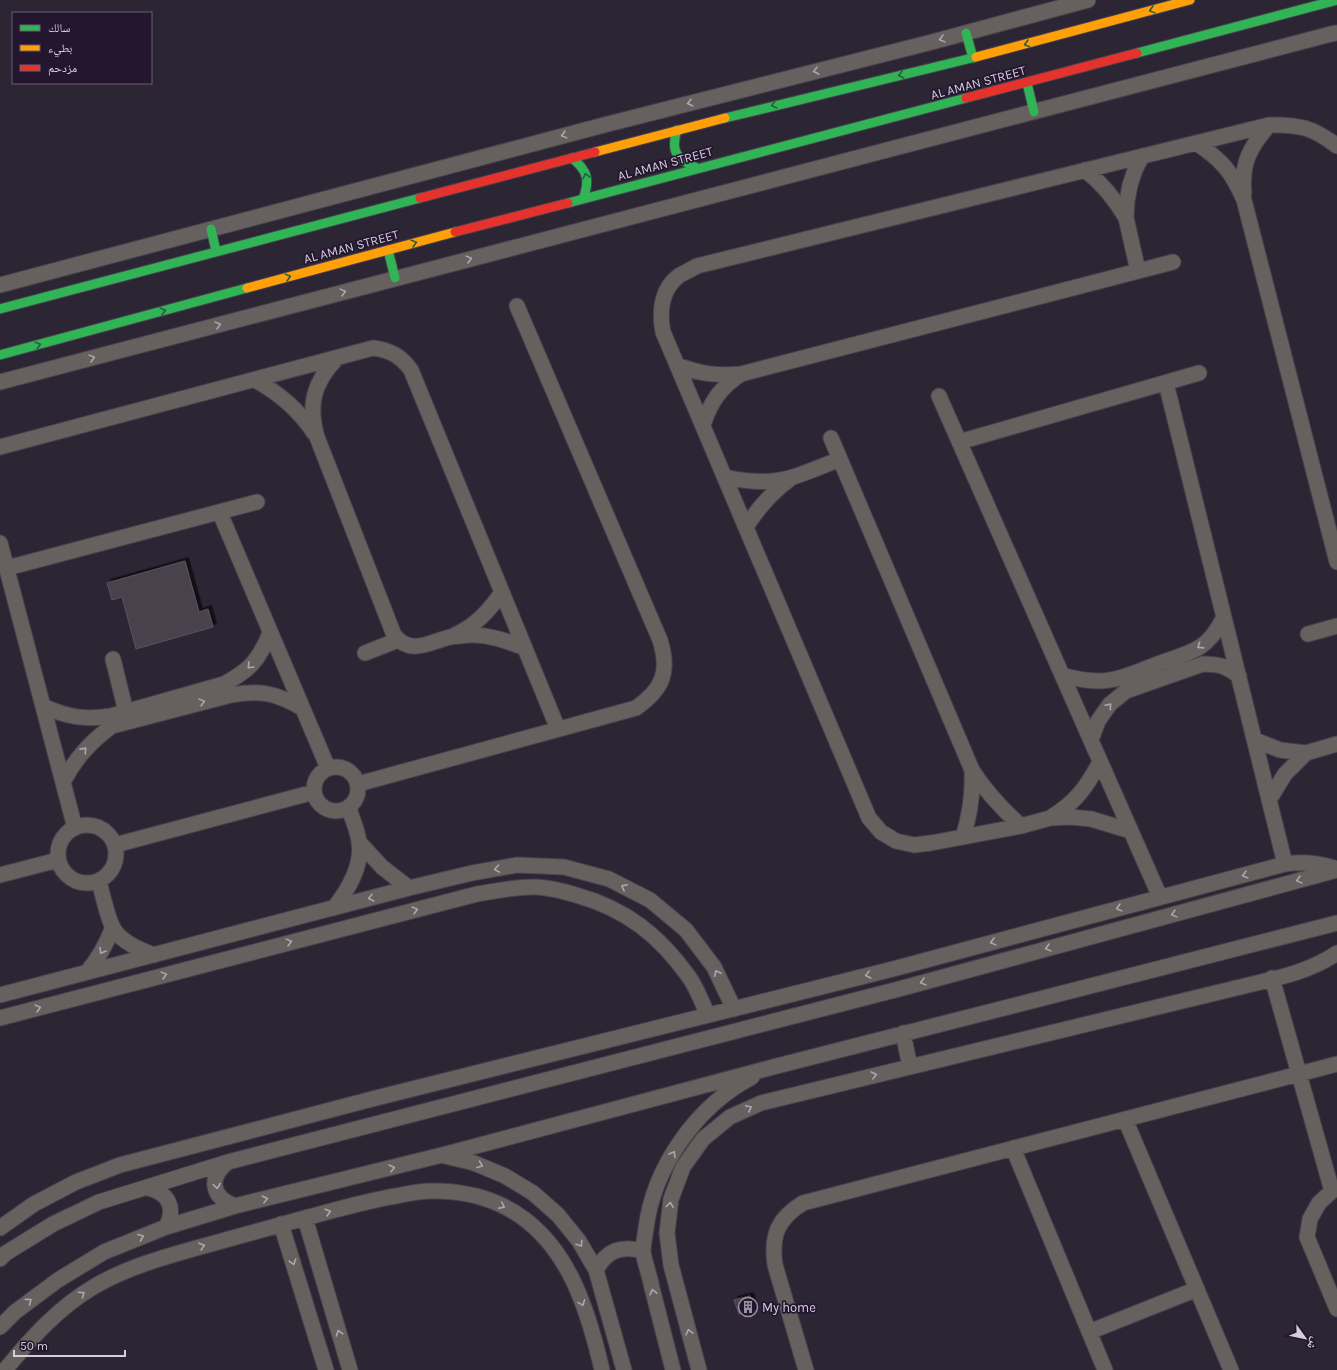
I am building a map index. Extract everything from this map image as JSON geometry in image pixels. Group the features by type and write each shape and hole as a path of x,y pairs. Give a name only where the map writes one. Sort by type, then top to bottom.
{"street":[{"path":"0,285 604,125 966,33 1088,0"},
{"name":"AL AMAN STREET","path":"0,309 677,130 855,85 972,58 1190,0"},
{"name":"AL AMAN STREET","path":"0,355 388,250 1337,0"},
{"path":"966,33 972,58"},
{"path":"0,382 1337,33"},
{"path":"1027,82 1034,112"},
{"path":"1130,831 1091,819 1070,817 1050,818 1021,826 914,845 896,841 881,832 869,818 663,332 660,319 662,303 668,288 679,276 697,266 1269,125 1288,124 1305,128 1324,136 1337,146"},
{"path":"1244,200 1242,180 1246,159 1256,140 1269,125"},
{"path":"677,130 674,137 674,144 678,157 686,164 697,168"},
{"path":"1196,143 1212,154 1226,167 1237,183 1244,200 1337,562"},
{"path":"1138,271 1126,218 1130,185 1142,156"},
{"path":"572,158 584,168 587,179 586,191 583,199"},
{"path":"1086,170 1109,191 1126,218"},
{"path":"211,229 216,251"},
{"path":"388,250 395,278"},
{"path":"677,365 692,371 708,374 724,376 741,374 1173,262"},
{"path":"358,784 636,708 649,698 659,686 664,671 665,655 652,621 517,306"},
{"path":"0,447 373,348 391,352 399,356 411,370 558,729"},
{"path":"337,358 319,381 314,395 312,409 313,423 317,437 394,635 404,644 417,647 451,637 466,630 480,619 492,607 502,592"},
{"path":"959,442 1199,373"},
{"path":"703,425 708,409 716,395 727,383 741,374"},
{"path":"255,380 268,386 290,404 309,425 317,437"},
{"path":"1166,383 1285,864"},
{"path":"939,396 1160,897"},
{"path":"832,438 972,770 994,800 1021,826"},
{"path":"725,477 758,482 775,481 792,478 840,459"},
{"path":"746,527 755,512 766,499 792,478"},
{"path":"7,568 257,502"},
{"path":"220,512 328,768"},
{"path":"0,543 75,828"},
{"path":"1062,675 1082,680 1103,681 1124,676 1200,648 1218,629 1224,617"},
{"path":"1308,634 1337,626"},
{"path":"43,706 58,713 76,718 93,719 126,712 224,684 241,675 253,663 260,654 270,633"},
{"path":"451,637 470,635 488,636 525,648"},
{"path":"365,654 398,640"},
{"path":"113,659 126,712"},
{"path":"1091,740 1098,721 1110,704 1126,691 1203,664 1216,664 1228,668 1239,676"},
{"path":"63,782 83,750 96,737 112,726 231,695 249,692 274,695 286,699 302,708"},
{"path":"1254,740 1280,750 1306,753 1337,744"},
{"path":"1269,800 1286,774 1306,753"},
{"path":"1050,818 1066,808 1080,795 1100,762"},
{"path":"336,766 350,771 356,777 358,784 358,795 353,805 343,811 330,811 319,804 314,792 316,780 319,775 328,768 336,766"},
{"path":"963,837 972,804 972,770"},
{"path":"115,845 314,792"},
{"path":"334,908 345,894 353,878 358,860 359,842 349,808"},
{"path":"88,825 102,828 112,838 115,845 116,859 114,866 105,877 99,881 89,884 78,882 69,877 62,869 58,860 61,841 65,835 75,828 88,825"},
{"path":"359,842 382,867 409,888"},
{"path":"0,875 58,860"},
{"path":"0,1228 34,1204 76,1182 120,1165 376,1098 893,969 1285,864 1307,862 1328,866 1337,870"},
{"path":"0,995 409,888 472,873 518,865 564,867 609,879 650,900 686,930 714,966 734,1009"},
{"path":"0,1259 6,1253 53,1224 100,1202 228,1162 899,989 1337,870"},
{"path":"99,881 112,927 124,940 138,949 154,954"},
{"path":"0,1018 477,894 517,888 538,887 558,890 598,901 634,920 665,946 690,978 708,1015"},
{"path":"0,1327 15,1312 58,1280 104,1252 166,1227 235,1206 442,1155 904,1033 1337,923"},
{"path":"87,972 98,959 107,944 112,927"},
{"path":"699,1370 671,1265 667,1233 671,1199 683,1167 703,1139 730,1117 761,1103 1307,969 1323,962 1337,953"},
{"path":"893,969 899,989"},
{"path":"1272,978 1299,1074 1335,1190 1319,1203 1310,1219 1307,1238 1336,1302"},
{"path":"904,1033 910,1067"},
{"path":"585,1047 590,1069"},
{"path":"806,1370 775,1265 773,1250 776,1231 783,1219 792,1210 803,1203 1337,1064"},
{"path":"673,1370 643,1252 648,1218 657,1185 676,1149 692,1127 715,1102 743,1082 773,1067"},
{"path":"1125,1119 1231,1370"},
{"path":"1013,1148 1105,1370"},
{"path":"442,1155 474,1163 505,1176 533,1193 558,1215 579,1241 596,1270 624,1370"},
{"path":"228,1162 220,1168 216,1177 215,1187 219,1196 226,1203 235,1206"},
{"path":"148,1188 157,1190 164,1195 169,1202 171,1211 170,1219 166,1227"},
{"path":"5,1370 26,1345 53,1317 95,1286 126,1270 159,1258 363,1202 409,1193 432,1191 463,1193 478,1196 500,1204 520,1216 538,1230 554,1247 567,1266 585,1309 602,1370"},
{"path":"305,1218 350,1370"},
{"path":"281,1224 326,1370"},
{"path":"596,1270 601,1260 610,1253 627,1248 632,1248 643,1252"},
{"path":"1089,1332 1197,1289"},
{"path":"660,1317 684,1311"},
{"path":"599,1355 618,1349"}],"building":[{"path":"185,561 199,612 208,609 213,627 136,649 122,597 112,600 107,583"},
{"name":"My home","path":"750,1296 754,1310 739,1314 734,1300"}],"traffic: fast":[{"path":"1137,53 1337,0"},
{"path":"966,33 973,58"},
{"path":"725,118 976,57"},
{"path":"1027,83 1034,112"},
{"path":"568,203 966,98"},
{"path":"677,130 674,144 677,154 684,161 697,168"},
{"path":"572,158 581,167 586,176 587,181 583,199"},
{"path":"0,309 420,198"},
{"path":"211,229 216,251"},
{"path":"388,250 395,278"},
{"path":"0,355 247,288"}],"traffic: slow":[{"path":"976,57 1190,0"},
{"path":"595,152 725,118"},
{"path":"247,288 455,232"}],"traffic: jam":[{"path":"966,98 1137,53"},
{"path":"420,198 595,152"},
{"path":"455,232 568,203"}],"place":[{"name":"My home","path":"748,1307"}]}
